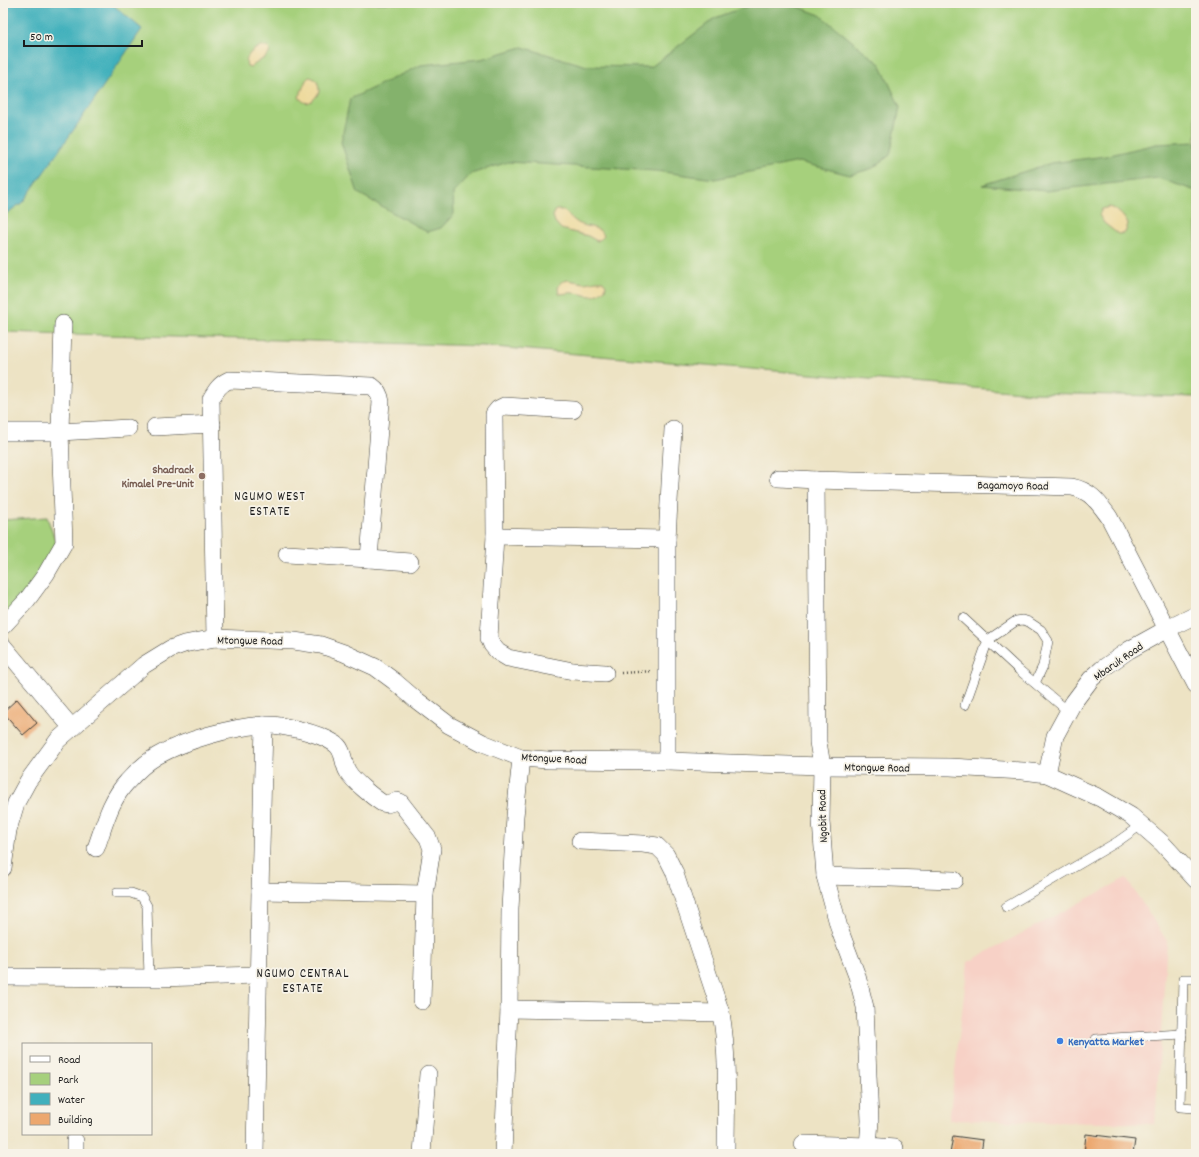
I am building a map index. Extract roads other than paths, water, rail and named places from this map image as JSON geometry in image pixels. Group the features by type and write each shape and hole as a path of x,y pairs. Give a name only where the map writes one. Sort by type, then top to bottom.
{"street":[{"path":"3,626 27,600 46,574 64,543 60,432 63,324"},
{"path":"215,638 211,399 221,384 229,380 372,386 377,389 381,402 369,559"},
{"path":"573,410 504,406 498,409 494,414 495,536 489,638 498,652 508,658 573,671 605,673"},
{"path":"155,427 212,424"},
{"path":"3,432 60,432 128,428"},
{"path":"667,761 667,539 673,429"},
{"name":"Bagamoyo Road","path":"778,478 1072,487 1082,489 1095,498 1109,517 1196,684"},
{"name":"Ngobit Road","path":"816,480 818,742 822,766 821,821 825,876 840,931 857,976 865,1007 870,1121 868,1146"},
{"path":"495,536 667,539"},
{"path":"286,554 410,562"},
{"name":"Mbaruk Road","path":"1047,774 1055,736 1068,711 1091,679 1102,669 1129,650 1196,615"},
{"name":"Mtongwe Road","path":"3,868 8,830 16,803 28,781 58,740 132,674 170,649 184,644 215,638 294,641 321,645 344,653 375,667 449,725 483,743 521,758 548,760 667,761 822,766 950,767 1023,771 1047,774 1100,798 1131,816 1162,843 1196,880"},
{"path":"3,646 72,728"},
{"path":"96,848 114,799 126,783 156,756 212,734 264,725 283,726 313,734 334,742 341,749 347,771 382,803 386,804 397,801 400,802 428,838 432,849 425,894 422,1001"},
{"path":"254,1154 264,725"},
{"path":"503,1154 515,816 521,758"},
{"path":"580,841 657,846 666,855 674,871 689,911 721,1013 725,1035 727,1069 726,1154"},
{"path":"825,876 954,880"},
{"path":"260,891 425,894"},
{"path":"3,977 149,978 258,975"},
{"path":"509,1009 721,1013"},
{"path":"422,1154 428,1074"},
{"path":"803,1144 895,1148"}],"lane":[{"path":"963,618 1068,711"},
{"path":"965,705 988,640 1016,621 1023,620 1029,622 1041,630 1048,641 1043,666 1035,683"},
{"path":"1006,908 1117,842 1141,825"},
{"path":"117,894 130,893 142,896 147,906 149,978"},
{"path":"1196,979 1183,979 1180,1107 1196,1108"},
{"path":"1096,1038 1182,1034"}],"water":[{"path":"3,3 111,3 142,29 23,202 3,216"}],"place":[{"name":"Shadrack Kimalel Pre-Unit","path":"202,476"},
{"name":"Kenyatta Market","path":"1060,1041"}],"district":[{"name":"NGUMO WEST ESTATE","path":"270,502"},
{"name":"NGUMO CENTRAL ESTATE","path":"303,980"}]}
